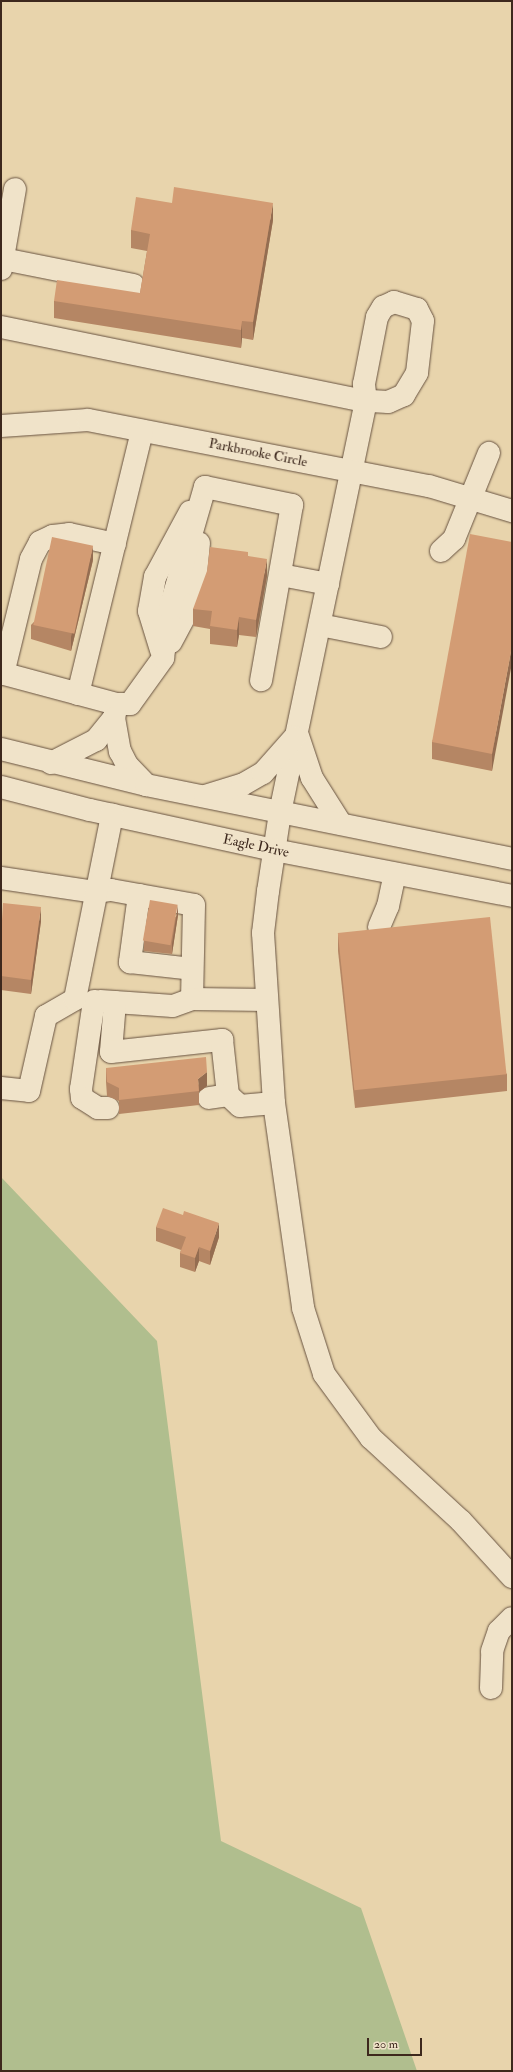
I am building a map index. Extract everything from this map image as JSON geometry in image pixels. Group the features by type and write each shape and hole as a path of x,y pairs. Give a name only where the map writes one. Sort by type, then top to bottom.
{"street":[{"path":"15,189 2,264 133,285"},
{"path":"1,327 366,401 280,813 263,933 274,1103 303,1308 324,1374 371,1438 461,1521 512,1577"},
{"name":"Parkbrooke Circle","path":"1,423 88,420 352,471 471,497 512,511"},
{"path":"78,694 142,431"},
{"path":"441,551 454,540 489,453"},
{"path":"51,763 96,740 163,658 170,608 205,487 292,505 281,575 261,680"},
{"path":"115,544 69,534 53,536 40,542 31,558 2,674 78,694 120,709"},
{"path":"281,575 328,584"},
{"path":"320,625 381,638"},
{"path":"120,709 121,753 146,785"},
{"path":"201,797 242,785 263,773 297,735"},
{"path":"297,735 312,778 342,824"},
{"path":"1,750 51,763 201,797 512,859"},
{"name":"Eagle Drive","path":"1,787 112,815 274,850 512,896"},
{"path":"108,1108 87,1104 82,1098 81,1089 95,1001 96,892 112,815"},
{"path":"379,928 388,906 395,874"},
{"path":"1,878 96,892 111,890 194,905 192,999"},
{"path":"139,895 130,962 192,969"},
{"path":"1,1088 29,1091 46,1016 95,1001 173,1006 192,999 267,1000"},
{"path":"95,1001 111,1052 222,1040 218,1096 240,1106 274,1103"},
{"path":"491,1688 492,1651 499,1631 512,1618"}],"green space":[{"path":"1,1177 157,1341 221,1841 361,1908 417,2071 1,2071"}],"building":[{"path":"174,187 273,203 253,322 242,321 241,330 54,301 57,280 140,293 150,234 131,230 136,197 172,203"},
{"path":"470,534 512,542 512,646 492,754 432,742"},
{"path":"52,537 93,546 74,634 33,625"},
{"path":"210,547 248,552 248,556 267,559 256,620 239,617 237,630 210,626 212,611 193,609 207,571"},
{"path":"150,900 178,905 170,945 143,940"},
{"path":"3,903 41,907 31,980 1,976 1,920"},
{"path":"490,917 507,1074 354,1090 338,933"},
{"path":"206,1057 207,1072 198,1079 199,1091 119,1100 119,1088 107,1082 106,1068"},
{"path":"163,1208 183,1215 184,1211 219,1223 210,1251 199,1247 195,1258 180,1253 186,1237 156,1227"}]}
